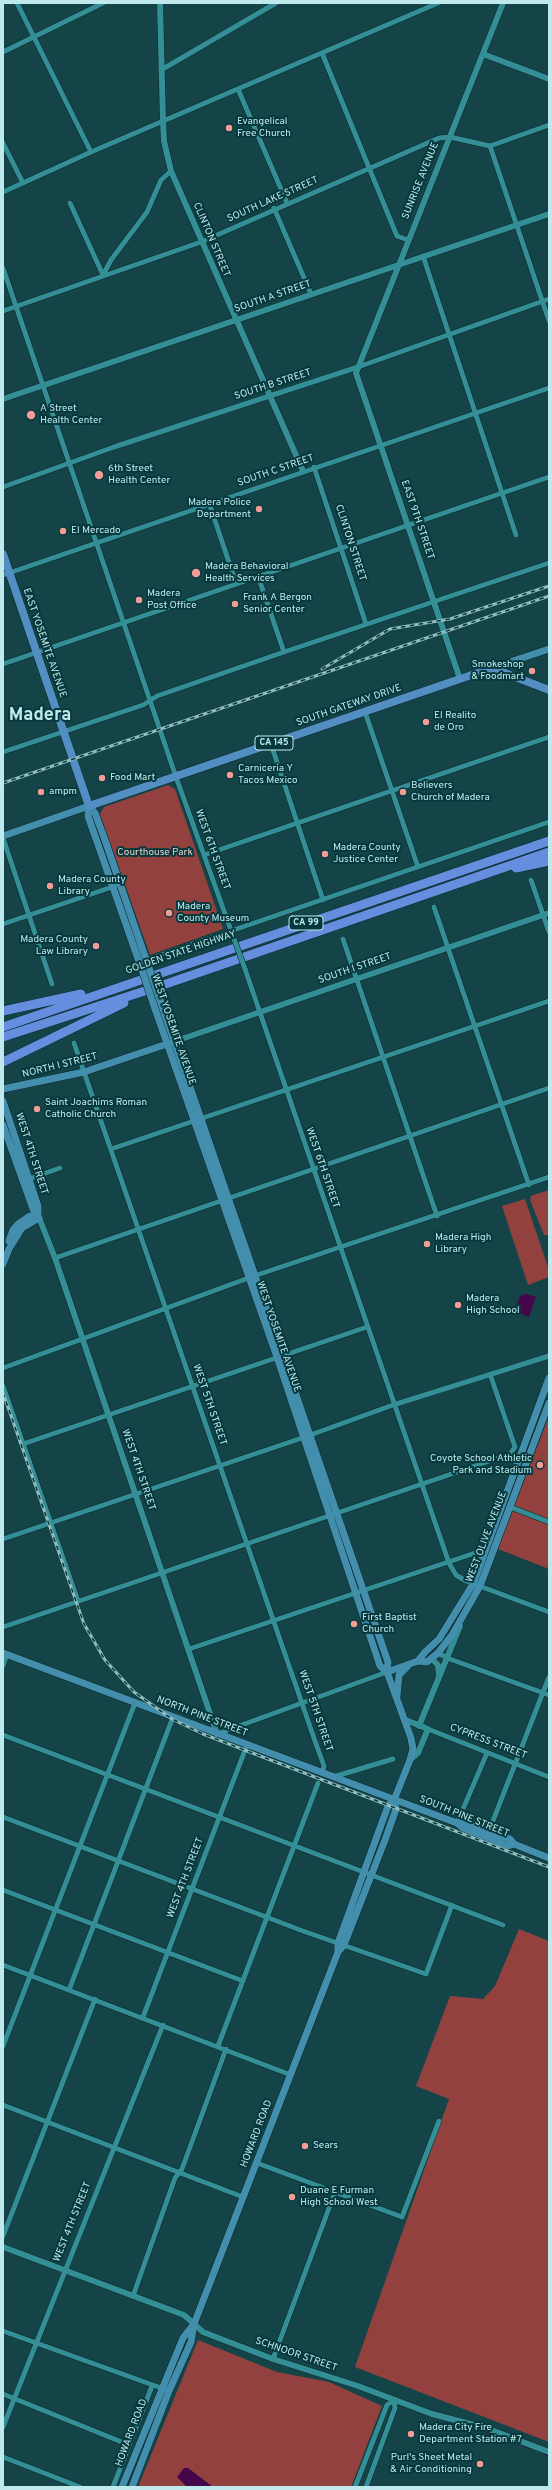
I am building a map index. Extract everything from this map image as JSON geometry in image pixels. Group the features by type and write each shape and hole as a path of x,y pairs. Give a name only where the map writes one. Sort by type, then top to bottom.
{"highway":[{"path":"494,859 549,836"},
{"name":"GOLDEN STATE HIGHWAY","path":"3,1027 118,986 549,841"},
{"name":"CA 99","path":"3,1037 160,986 549,852"},
{"path":"495,871 549,861"},
{"path":"3,1011 118,986"},
{"path":"3,1062 160,986"}],"main road":[{"name":"EAST YOSEMITE AVENUE","path":"3,554 6,574 36,653 89,806"},
{"name":"SOUTH GATEWAY DRIVE","path":"89,806 549,649"},
{"path":"492,668 549,690"},
{"path":"3,837 89,806"},
{"name":"WEST YOSEMITE AVENUE","path":"89,806 88,816 116,885 279,1356 358,1591 388,1662 387,1672 406,1720 413,1749 410,1760"},
{"name":"NORTH I STREET","path":"3,1089 84,1072 170,1042"},
{"name":"WEST 4TH STREET","path":"3,1101 38,1206 39,1216"},
{"name":"WEST 4TH STREET","path":"3,1124 33,1209 39,1216"},
{"path":"3,1264 9,1249 13,1230 24,1220 39,1216"},
{"name":"WEST OLIVE AVENUE","path":"397,1698 399,1675 415,1663 424,1652 439,1639 476,1585 483,1555 549,1378"},
{"name":"WEST OLIVE AVENUE","path":"467,1609 510,1507 549,1404"},
{"path":"387,1672 415,1663 427,1662 438,1653 467,1609"},
{"path":"438,1653 438,1648 449,1628 448,1625"},
{"name":"NORTH PINE STREET","path":"5,1654 394,1800"},
{"path":"394,1800 410,1760"},
{"name":"SOUTH PINE STREET","path":"394,1800 458,1824 464,1822 508,1846 513,1843 549,1858"},
{"name":"HOWARD ROAD","path":"132,2487 169,2391 191,2342 194,2324 368,1874 388,1806 394,1800"},
{"name":"HOWARD ROAD","path":"122,2487 161,2388 183,2338 194,2324"},
{"path":"132,2487 130,2483 134,2456"}],"street":[{"path":"17,3 90,152"},
{"path":"3,52 103,3"},
{"name":"CLINTON STREET","path":"160,3 163,121 166,153 171,171 235,320 304,471"},
{"path":"162,70 276,3"},
{"path":"3,192 90,152 438,3"},
{"name":"SUNRISE AVENUE","path":"358,367 503,3"},
{"path":"322,53 397,236 408,240"},
{"path":"483,54 549,79"},
{"path":"238,89 287,203"},
{"path":"549,125 490,146 549,321"},
{"name":"SOUTH LAKE STREET","path":"3,311 201,242 274,208 439,138 450,137 490,146"},
{"path":"3,144 23,183"},
{"path":"103,275 111,260 147,212 161,180 171,171"},
{"path":"70,203 103,275"},
{"path":"274,208 311,294"},
{"name":"SOUTH A STREET","path":"3,399 549,214"},
{"path":"423,256 516,535"},
{"name":"WEST 6TH STREET","path":"3,268 176,777 260,1011 339,1248 449,1563 456,1575 476,1585 549,1612"},
{"name":"SOUTH B STREET","path":"3,487 114,447 358,367 549,299"},
{"name":"EAST 9TH STREET","path":"358,367 356,372 460,679"},
{"name":"SOUTH C STREET","path":"6,574 208,503 549,388"},
{"name":"CLINTON STREET","path":"314,467 366,624"},
{"path":"3,664 549,477"},
{"path":"208,503 236,583"},
{"path":"3,752 64,732 150,701 157,696 284,652 366,624 435,603 549,563"},
{"path":"258,576 284,652"},
{"path":"365,712 418,867"},
{"path":"204,856 549,737"},
{"path":"271,744 323,900"},
{"path":"142,961 232,933 549,822"},
{"path":"3,837 52,984"},
{"path":"531,880 546,914 549,932"},
{"path":"3,924 116,885"},
{"path":"434,907 529,1185"},
{"name":"SOUTH I STREET","path":"170,1042 546,914"},
{"path":"343,939 437,1216"},
{"path":"111,1149 198,1121 549,1001"},
{"name":"WEST 5TH STREET","path":"74,1042 324,1766 322,1773"},
{"path":"56,1258 224,1198 549,1088"},
{"path":"29,1179 60,1168"},
{"path":"3,1368 251,1277 437,1216 549,1177"},
{"name":"WEST 4TH STREET","path":"39,1216 56,1258 217,1734"},
{"path":"23,1444 367,1327"},
{"path":"3,1539 305,1437 393,1405 549,1356"},
{"path":"3,1627 510,1454 515,1447 490,1374"},
{"path":"3,1386 78,1601"},
{"path":"510,1507 549,1522"},
{"path":"189,1649 274,1622 358,1591 449,1563 475,1553 483,1555"},
{"name":"WEST OLIVE AVENUE","path":"419,1726 467,1609"},
{"path":"438,1653 447,1658 549,1695"},
{"path":"3,1666 5,1654"},
{"path":"431,1658 438,1665 439,1676"},
{"path":"217,1734 387,1672"},
{"path":"487,1834 549,1678"},
{"path":"3,2046 135,1703"},
{"path":"68,1990 173,1717"},
{"name":"CYPRESS STREET","path":"406,1720 549,1777"},
{"path":"410,1760 418,1753 428,1729"},
{"path":"3,1735 293,1846 503,1924"},
{"name":"WEST 4TH STREET","path":"143,2017 247,1745"},
{"path":"458,1824 487,1753"},
{"path":"333,1777 393,1759"},
{"path":"218,2046 318,1783"},
{"path":"3,1817 267,1917 426,1974 452,1905"},
{"path":"3,1890 243,1981"},
{"path":"3,1965 143,2017 291,2075"},
{"path":"3,2236 95,1999"},
{"name":"WEST 4TH STREET","path":"3,2427 162,2025"},
{"path":"133,2296 164,2212 168,2197 182,2169 226,2049"},
{"path":"3,2105 243,2197"},
{"path":"257,2163 402,2217 439,2122"},
{"path":"273,2358 335,2192"},
{"name":"SCHNOOR STREET","path":"3,2247 184,2316 203,2332 432,2414 486,2428 549,2452"},
{"path":"3,2331 169,2391"},
{"path":"112,2487 152,2386"},
{"path":"3,2394 129,2445"},
{"path":"355,2487 387,2405 394,2400 395,2408 366,2487"},
{"path":"3,2457 80,2487"}],"green space":[{"name":"Courthouse Park","path":"168,785 175,789 223,929 150,955 100,814 104,807"},
{"path":"549,1190 549,1235 544,1235 530,1200 531,1196"},
{"path":"525,1199 549,1270 549,1277 528,1285 502,1206"},
{"name":"Coyote School Athletic Park and Stadium","path":"549,1416 549,1569 498,1549"},
{"path":"519,1929 549,1941 549,2442 355,2367 449,2099 416,2086 450,1996 483,1999 495,1986"},
{"path":"198,2340 277,2372 329,2382 382,2406 351,2487 138,2487"}],"shaded area":[{"path":"526,1294 536,1297 529,1317 514,1311 520,1296"},
{"path":"184,2468 188,2468 213,2487 187,2487 177,2477"}],"waterway":[{"path":"479,2429 506,2439"},
{"path":"524,2446 531,2447"},
{"path":"544,2453 549,2456"}],"railway":[{"path":"322,669 390,629 450,619 549,586"},
{"path":"3,783 549,596"},
{"path":"3,1393 84,1624 105,1660 134,1692 172,1719 203,1734 549,1867"}],"place":[{"name":"Evangelical Free Church","path":"229,128"},
{"name":"A Street Health Center","path":"31,415"},
{"name":"6th Street Health Center","path":"99,475"},
{"name":"Madera Police Department","path":"259,509"},
{"name":"El Mercado","path":"63,531"},
{"name":"Madera Behavioral Health Services","path":"196,573"},
{"name":"Madera Post Office","path":"139,600"},
{"name":"Frank A Bergon Senior Center","path":"235,604"},
{"name":"Smokeshop & Foodmart","path":"532,671"},
{"name":"El Realito de Oro","path":"426,722"},
{"name":"Carniceria Y Tacos Mexico","path":"230,775"},
{"name":"Food Mart","path":"102,778"},
{"name":"ampm","path":"41,792"},
{"name":"Believers Church of Madera","path":"403,792"},
{"name":"Madera County Justice Center","path":"325,854"},
{"name":"Madera County Library","path":"50,886"},
{"name":"Madera County Museum","path":"169,913"},
{"name":"Madera County Law Library","path":"96,946"},
{"name":"Saint Joachims Roman Catholic Church","path":"37,1109"},
{"name":"Madera High Library","path":"427,1244"},
{"name":"Madera High School","path":"458,1305"},
{"name":"Coyote School Athletic Park and Stadium","path":"540,1465"},
{"name":"First Baptist Church","path":"354,1624"},
{"name":"Sears","path":"305,2146"},
{"name":"Duane E Furman High School West","path":"292,2197"},
{"name":"Madera City Fire Department Station #7","path":"411,2434"},
{"name":"Purl's Sheet Metal & Air Conditioning","path":"480,2464"}],"district":[{"name":"Madera","path":"40,716"}]}
